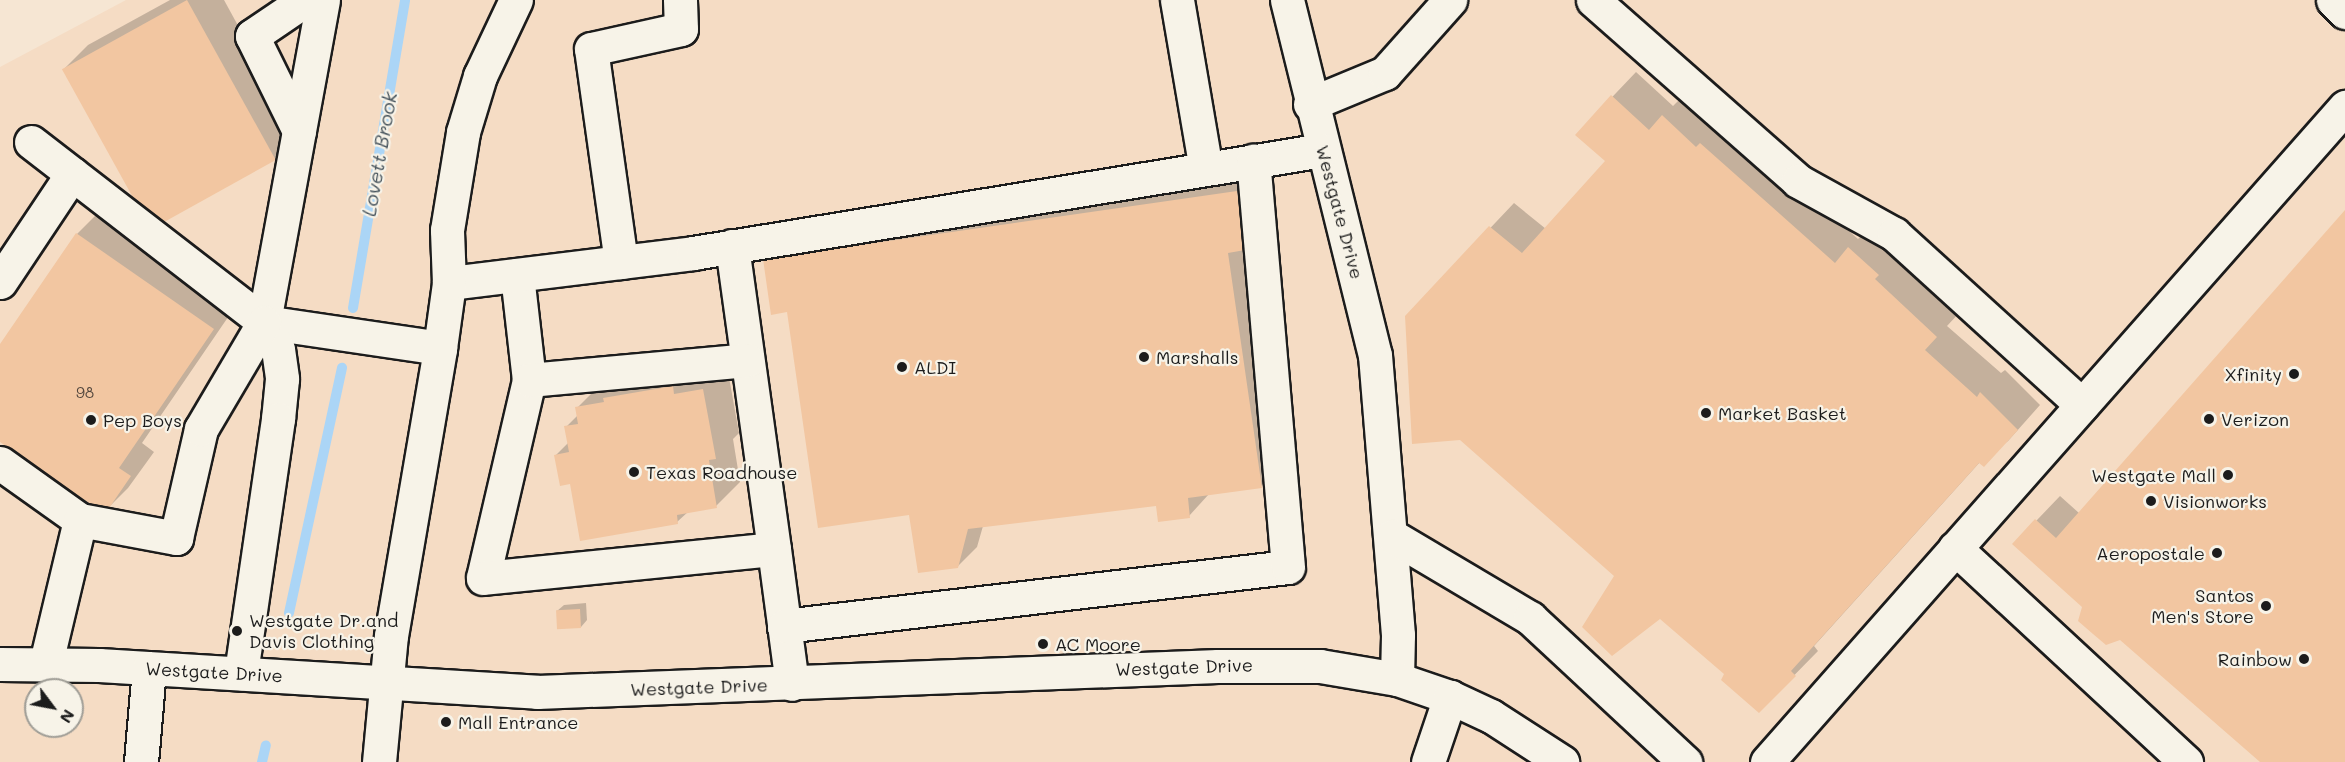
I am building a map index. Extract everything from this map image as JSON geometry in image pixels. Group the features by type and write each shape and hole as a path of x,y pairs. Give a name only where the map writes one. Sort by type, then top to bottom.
{"street":[{"path":"299,131 252,36 305,0"},
{"path":"0,463 80,520 176,538 201,429 264,322 323,0"},
{"path":"379,762 386,684 441,348 449,283 447,230 463,132 480,76 516,0"},
{"path":"621,262 591,50 681,29 680,0"},
{"path":"1177,0 1206,169"},
{"path":"1310,104 1385,73 1450,0"},
{"path":"1593,0 1798,181 1894,234 2082,405"},
{"path":"2333,0 2345,12"},
{"name":"Westgate Drive","path":"1286,7 1375,355 1392,537 1398,635 1397,679"},
{"path":"1767,762 2345,107"},
{"path":"31,142 264,322 278,349 282,379 241,674"},
{"path":"449,283 732,246 1323,150"},
{"path":"784,626 1288,567 1253,161"},
{"path":"0,282 72,174"},
{"path":"732,246 792,684"},
{"path":"517,275 529,380 483,578 774,549"},
{"path":"264,322 441,348"},
{"path":"529,380 747,360"},
{"path":"46,663 80,520"},
{"path":"1392,537 1530,618 1685,762"},
{"path":"1955,548 2186,762"},
{"name":"Westgate Drive","path":"0,663 149,668 537,692 1278,664 1349,669 1397,679 1450,697 1491,716 1562,762"},
{"path":"141,762 149,668"},
{"path":"1428,762 1450,697"}],"shaded area":[{"name":"Westgate Mall","path":"126,0 2345,0 2345,762 0,762 0,67"}],"building":[{"path":"187,0 276,160 151,229 62,69"},
{"name":"Market Basket","path":"1611,95 1649,130 1662,115 1696,147 1700,143 1835,263 1848,247 1879,275 1875,279 1937,337 1925,350 1977,397 1980,392 2018,430 1984,467 1979,463 1791,671 1796,676 1759,713 1721,680 1724,674 1660,619 1612,656 1582,627 1614,576 1460,440 1412,444 1405,316 1489,226 1522,253 1605,161 1575,135"},
{"path":"1237,191 1245,250 1228,253 1262,488 1188,498 1190,518 1158,522 1156,506 968,529 958,568 918,573 909,515 818,528 787,312 771,315 763,259"},
{"name":"Westgate Mall","path":"2345,210 2345,762 2260,762 2120,640 2106,645 2078,621 2082,607 2012,544 2035,519 2056,538"},
{"path":"76,233 214,329 119,468 131,476 105,514 0,442 0,344"},
{"name":"Texas Roadhouse","path":"673,386 674,394 703,389 716,459 709,460 717,508 677,515 678,524 580,541 570,484 560,486 554,455 569,452 564,426 578,424 575,407 604,402 603,398"},
{"path":"580,609 581,628 557,629 556,610"}],"waterway":[{"name":"Lovett Brook","path":"353,308 405,0"},
{"name":"Lovett Brook","path":"289,613 342,368"},
{"name":"Lovett Brook","path":"262,762 266,745"}],"place":[{"name":"Marshalls","path":"1144,357"},
{"name":"ALDI","path":"902,367"},
{"name":"Xfinity","path":"2294,374"},
{"name":"Market Basket","path":"1706,413"},
{"name":"Verizon","path":"2209,419"},
{"name":"Pep Boys","path":"91,420"},
{"name":"Texas Roadhouse","path":"634,472"},
{"name":"Westgate Mall","path":"2228,475"},
{"name":"Visionworks","path":"2151,501"},
{"name":"Aeropostale","path":"2217,553"},
{"name":"Santos Men's Store","path":"2266,606"},
{"name":"Westgate Dr.and Davis Clothing","path":"237,631"},
{"name":"AC Moore","path":"1043,644"},
{"name":"Rainbow","path":"2304,659"},
{"name":"Mall Entrance","path":"446,722"}]}
